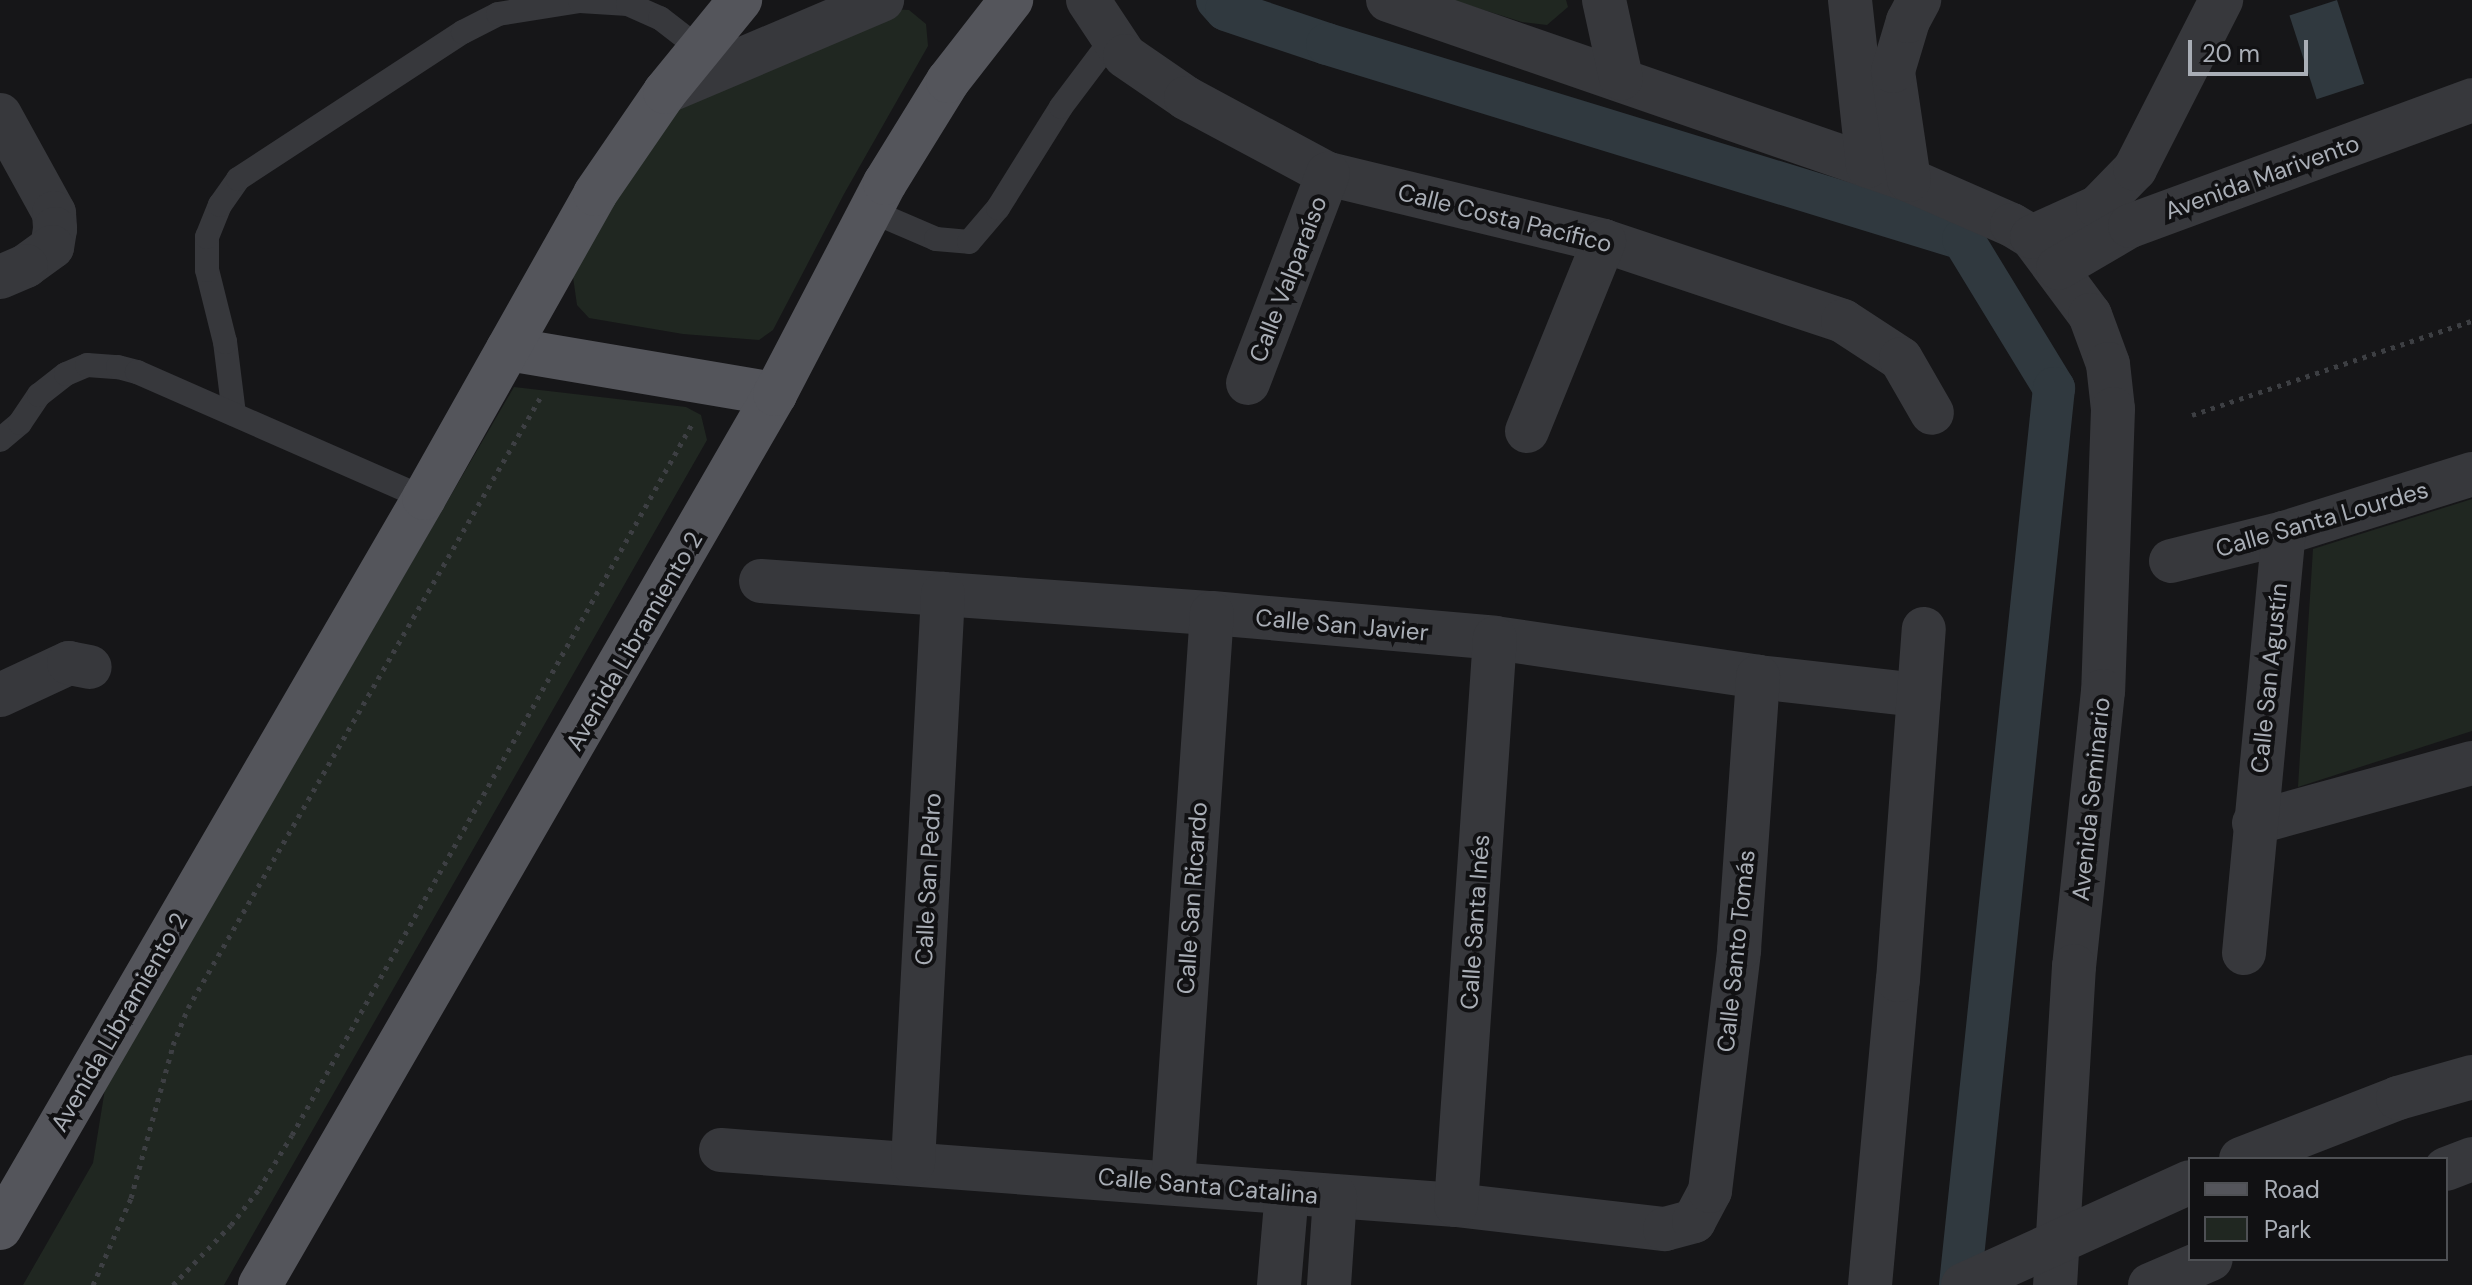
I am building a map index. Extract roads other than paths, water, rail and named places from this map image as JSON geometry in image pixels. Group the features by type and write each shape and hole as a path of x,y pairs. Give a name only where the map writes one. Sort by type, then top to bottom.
{"main road":[{"name":"Avenida Libramiento 2","path":"0,1228 424,498 595,194 665,92 740,0"},
{"name":"Avenida Libramiento 2","path":"260,1285 775,394 871,211 948,81 1011,0"},
{"path":"508,349 775,394"}],"street":[{"path":"665,92 882,0"},
{"name":"Calle Costa Pacífico","path":"1088,0 1125,56 1186,98 1328,174 1604,241 1843,321 1901,359 1932,413"},
{"path":"1388,0 1909,180 2045,253 2098,207 2135,169 2221,0"},
{"path":"1604,0 1621,78"},
{"path":"1850,0 1868,166"},
{"path":"1909,180 1893,71 1908,21 1919,0"},
{"name":"Avenida Marivento","path":"2045,253 2100,240 2130,226 2472,100"},
{"path":"0,115 54,213 55,229 52,247 26,266 0,277"},
{"name":"Calle Valparaíso","path":"1248,383 1328,174"},
{"path":"1527,431 1604,241"},
{"name":"Avenida Seminario","path":"2045,253 2090,315 2108,364 2113,409 2103,691 2074,966 2055,1285"},
{"name":"Calle Santa Lourdes","path":"2171,561 2284,533 2472,474"},
{"name":"Calle San Agustín","path":"2244,953 2284,533"},
{"name":"Calle San Javier","path":"761,581 1212,613 1495,638 1758,677 1919,695"},
{"name":"Calle San Pedro","path":"913,1163 943,594"},
{"name":"Calle San Ricardo","path":"1173,1183 1212,613"},
{"path":"1870,1285 1924,629"},
{"name":"Calle Santa Inés","path":"1456,1205 1495,638"},
{"path":"0,695 69,663 90,667"},
{"name":"Calle Santo Tomás","path":"1694,1221 1710,1191 1739,950 1758,677"},
{"path":"2254,823 2472,763"},
{"path":"2246,1157 2398,1098 2472,1077"},
{"name":"Calle Santa Catalina","path":"721,1150 1456,1205 1665,1229 1694,1221"},
{"path":"2448,1168 2472,1159"},
{"path":"1963,1285 2188,1183"},
{"path":"1279,1285 1287,1192"},
{"path":"1329,1285 1335,1196"},
{"path":"2150,1285 2206,1261"}],"lane":[{"path":"234,414 225,342 207,270 207,237 220,205 238,179 450,40 498,14 580,1 628,4 660,18 700,49"},
{"path":"871,211 936,239 969,242 998,208 1061,107 1113,38"},
{"path":"0,440 20,423 39,395 66,374 87,365 137,372 424,498"}],"waterway":[{"path":"1217,0 1226,10 1327,44 1963,239 2054,388 1960,1285"}]}
